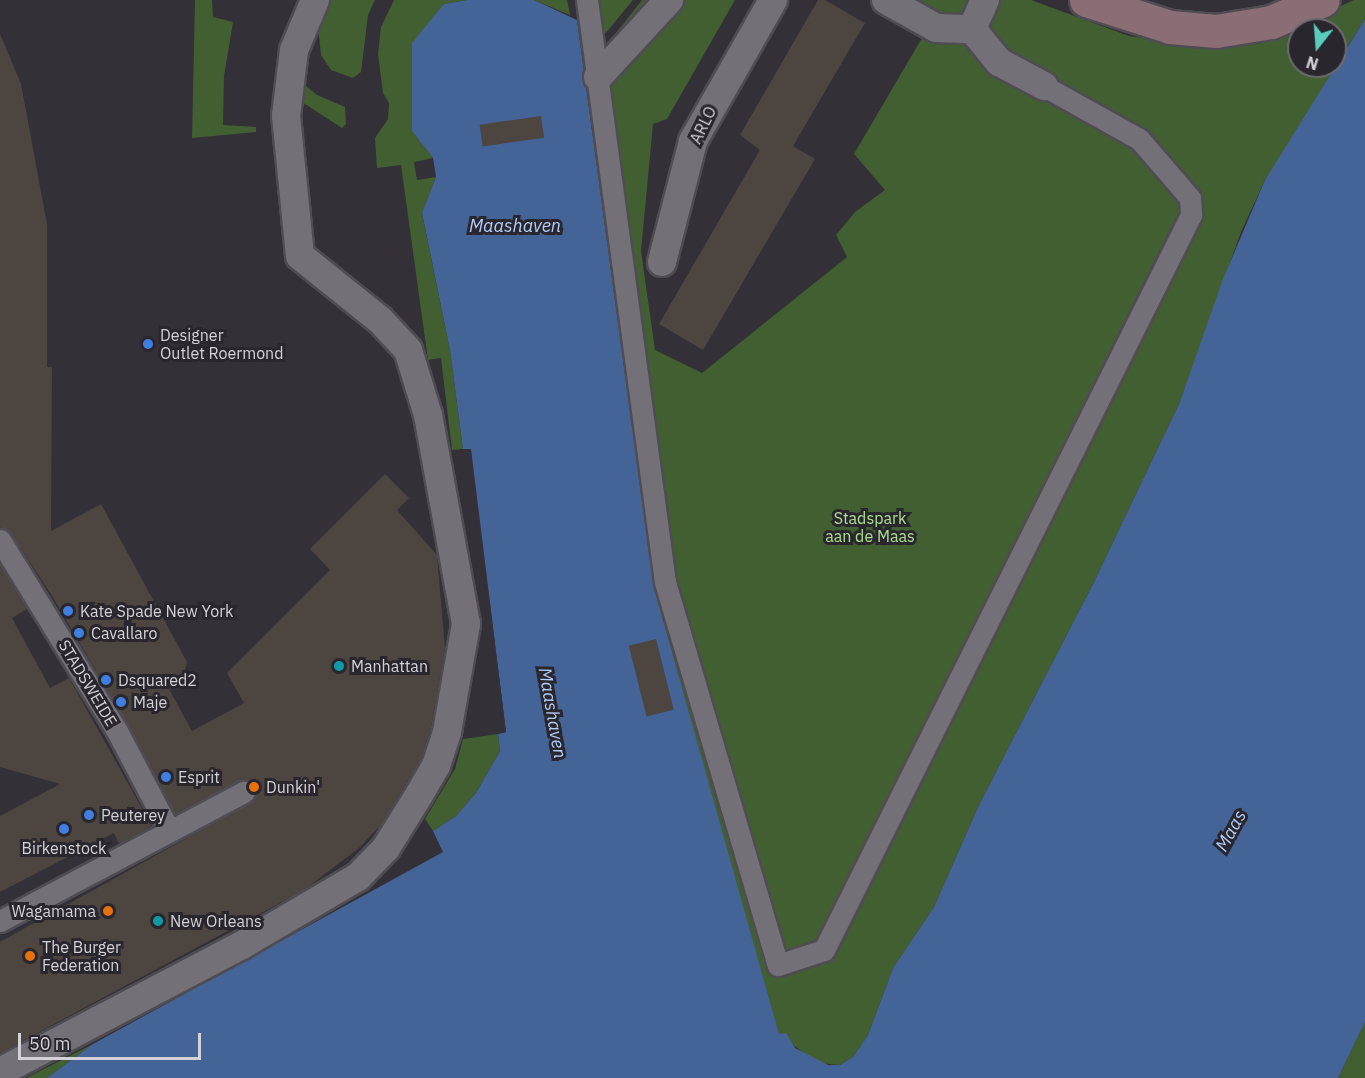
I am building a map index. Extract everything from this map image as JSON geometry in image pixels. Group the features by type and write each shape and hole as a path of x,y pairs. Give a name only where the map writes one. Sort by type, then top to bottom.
{"main road":[{"path":"1086,0 1170,27 1216,31 1271,22 1323,0"}],"street":[{"path":"0,1072 242,945 358,877 386,848 419,795 436,766 447,732 466,624 428,415 412,361 408,350 380,320 300,256 286,116 294,50 315,0"},
{"path":"587,0 666,582 778,965 824,950 1191,216 1190,198 1139,139 999,62 972,29 936,28 886,0"},
{"path":"598,77 669,0"},
{"name":"ARLO","path":"662,262 693,141 773,0"},
{"path":"972,29 985,0"},
{"name":"STADSWEIDE","path":"0,540 117,731 169,830"},
{"path":"0,921 244,792"}],"green space":[{"path":"195,0 212,0 213,17 233,22 224,76 223,125 256,127 256,132 192,138"},
{"path":"331,0 375,0 368,15 361,72 353,78 331,70 321,55 318,26"},
{"path":"394,0 468,0 444,4 412,131 433,158 414,162 417,180 436,177 422,214 450,350 463,449 452,450 441,358 428,360 401,165 377,168 375,138 388,119 389,103 383,93 378,54 381,27"},
{"path":"534,0 567,0 570,15"},
{"path":"595,0 633,0 600,40"},
{"path":"642,0 660,0 603,60 602,51"},
{"name":"Stadspark aan de Maas","path":"676,0 735,0 667,119 653,124 641,251 655,350 702,373 847,257 836,235 855,212 885,190 854,154 922,38 928,14 904,0 1031,0 1129,36 1208,47 1278,35 1287,31 1287,78 1328,78 1302,126 1265,180 1241,232 1179,404 1094,582 979,805 934,907 893,968 868,1035 853,1057 840,1065 818,1063 779,1035 653,588 622,368 645,365 606,88"},
{"name":"Stadspark aan de Maas","path":"1354,0 1365,0 1365,19 1347,47 1347,18 1315,18"},
{"path":"302,83 317,95 345,107 346,124 342,128 302,102"},
{"path":"498,734 500,751 476,793 456,816 433,831 425,819 455,769 463,739"},
{"path":"1365,1022 1365,1078 1338,1078"},
{"path":"93,1044 47,1078 26,1078"}],"water":[{"path":"468,0 534,0 577,20 654,588 779,1034 786,1033 795,1048 828,1065 840,1065 853,1057 868,1035 893,968 934,907 979,805 1094,582 1179,404 1223,279 1265,180 1328,78 1347,78 1347,48 1365,19 1365,1022 1338,1078 47,1078 93,1044 443,852 433,831 456,816 476,793 500,751 498,734 506,732 470,449 463,449 450,350 422,213 436,177 433,158 412,131 412,43 444,4"}],"pier":[{"path":"460,449 471,449 506,732 498,734 503,730 468,452"}],"building":[{"path":"818,0 825,0 865,23 793,146 815,159 703,350 659,324 760,150 740,135"},
{"path":"0,34 21,84 47,224 47,367 52,367 51,531 101,504 187,662 182,682 169,689 192,731 244,703 227,673 330,570 310,549 385,474 409,498 397,510 437,555 445,649 431,728 421,759 381,825 359,848 304,890 0,1053 0,942 250,803 257,792 251,782 239,781 175,814 128,725 52,596 11,533 0,527"},
{"path":"541,116 544,138 483,146 480,125"},
{"path":"0,564 27,609 12,618 50,688 69,678 152,826 119,844 114,833 0,892 0,816 60,784 0,767"},
{"path":"656,639 674,710 646,717 629,646"}],"place":[{"name":"Designer Outlet Roermond","path":"148,344"},
{"name":"Kate Spade New York","path":"68,611"},
{"name":"Cavallaro","path":"79,633"},
{"name":"Manhattan","path":"339,666"},
{"name":"Dsquared2","path":"106,680"},
{"name":"Maje","path":"121,702"},
{"name":"Esprit","path":"166,777"},
{"name":"Dunkin'","path":"254,787"},
{"name":"Peuterey","path":"89,815"},
{"name":"Birkenstock","path":"64,829"},
{"name":"Wagamama","path":"108,911"},
{"name":"New Orleans","path":"158,921"},
{"name":"The Burger Federation","path":"30,956"}],"water label":[{"name":"Maashaven","path":"515,226"},
{"name":"Maashaven","path":"552,713"},
{"name":"Maas","path":"1231,831"}]}
